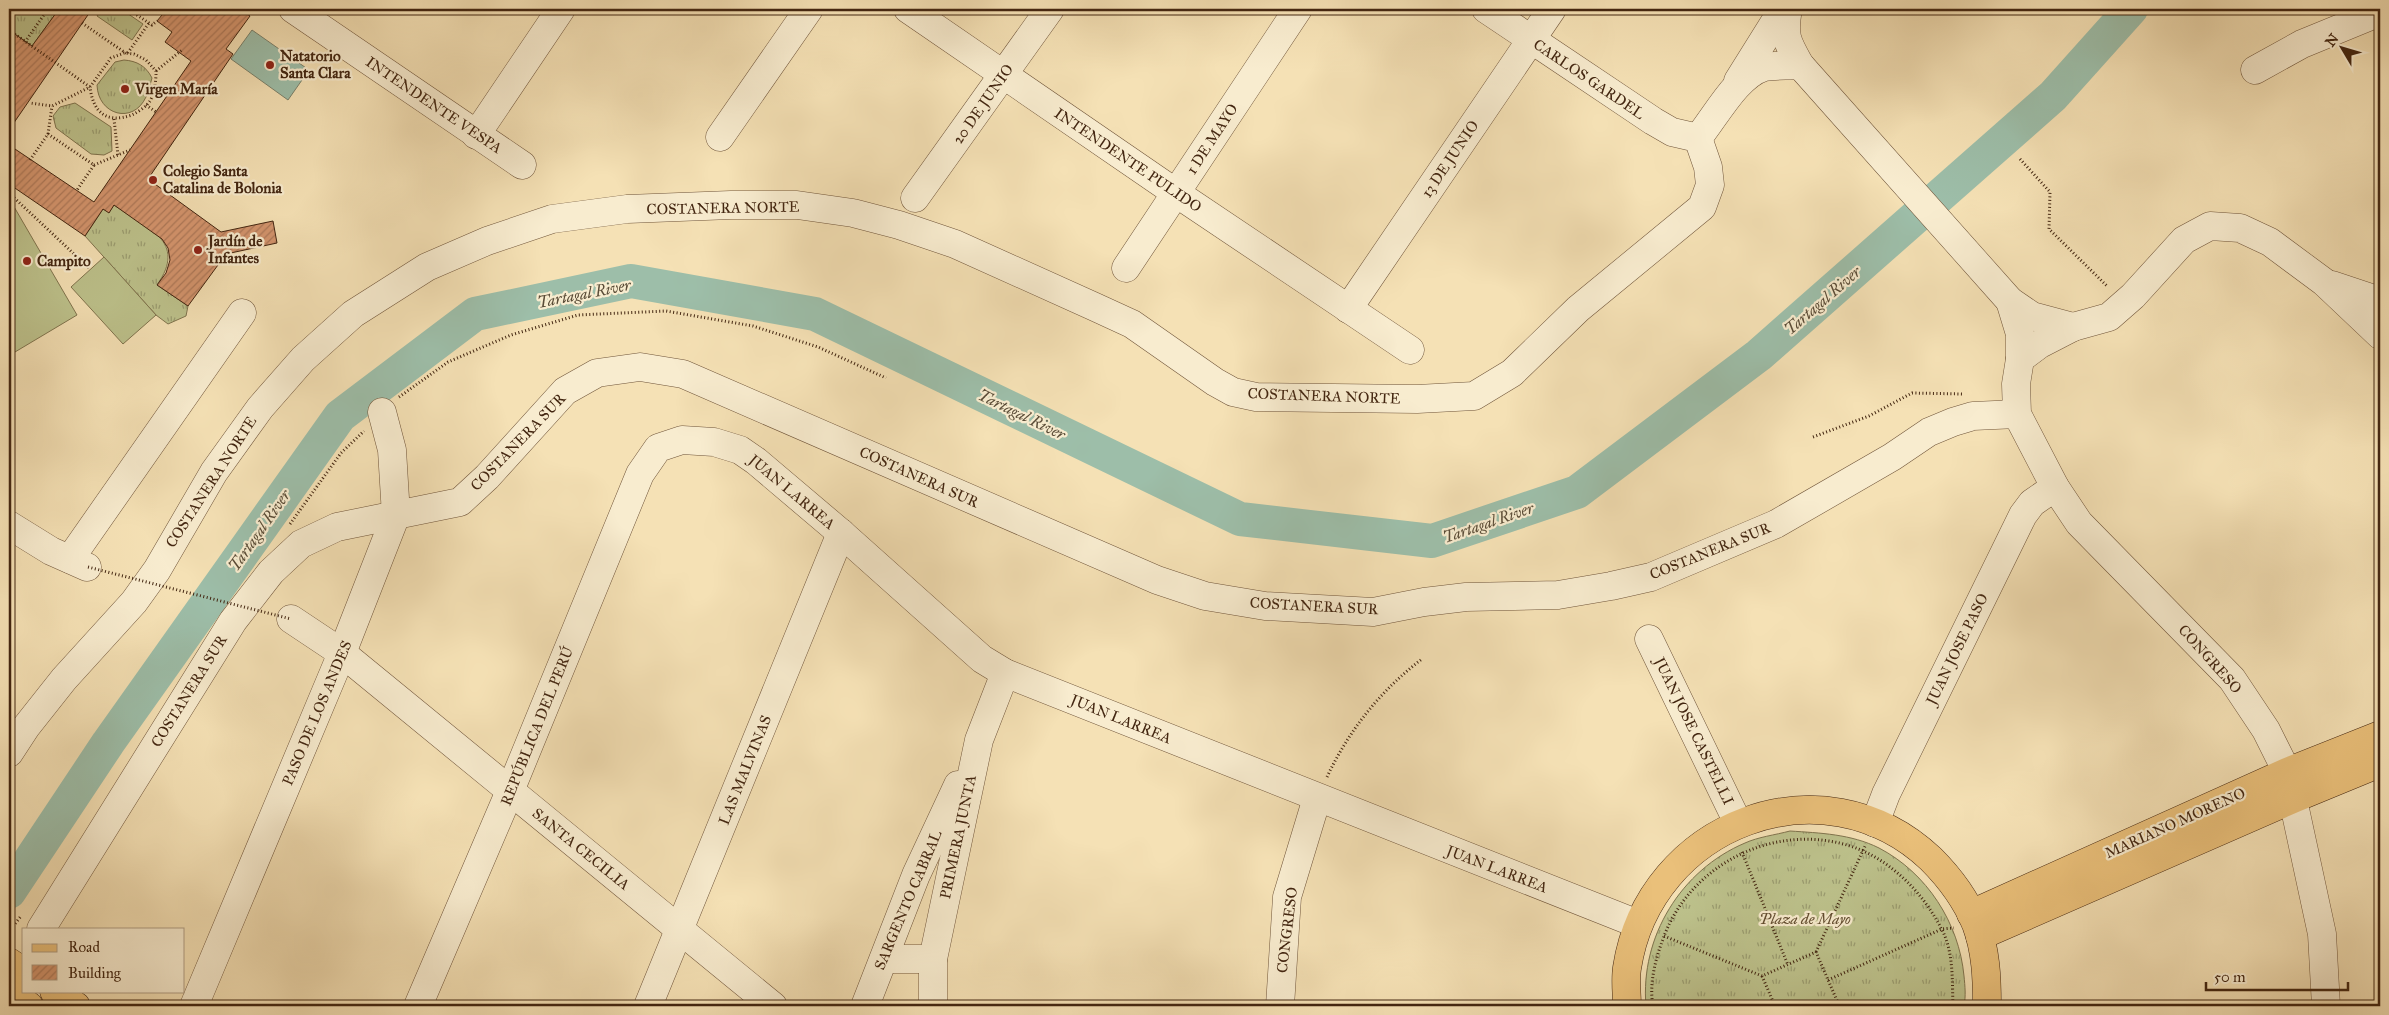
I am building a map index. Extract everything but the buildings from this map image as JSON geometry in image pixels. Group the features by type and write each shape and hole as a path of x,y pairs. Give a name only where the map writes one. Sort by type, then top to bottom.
{"main road":[{"name":"MARIANO MORENO","path":"1976,925 2287,772 2380,735"},
{"name":"MARIANO MORENO","path":"1976,925 2380,763"},
{"path":"1626,1006 1627,969 1638,924 1662,882 1696,847 1738,823 1784,811 1830,810 1876,822 1915,844 1948,875 1976,925 1987,973 1987,1006"},
{"path":"9,992 29,1006"},
{"path":"55,992 76,1006"}],"street":[{"path":"476,134 561,9"},
{"path":"720,137 809,9"},
{"name":"INTENDENTE PULIDO","path":"908,9 1176,193 1410,350"},
{"name":"20 DE JUNIO","path":"915,198 1050,9"},
{"name":"1 DE MAYO","path":"1126,268 1298,9"},
{"name":"CARLOS GARDEL","path":"1486,9 1652,121 1672,132 1698,138"},
{"name":"13 DE JUNIO","path":"1348,309 1552,9"},
{"path":"1698,138 1735,87 1783,9"},
{"path":"1788,9 1785,23 1786,41 1800,66 2010,302 2032,316 2073,327"},
{"name":"INTENDENTE VESPA","path":"296,10 522,165"},
{"path":"2255,70 2302,44 2380,12"},
{"path":"1735,87 1752,72 1766,67 1800,66"},
{"name":"COSTANERA NORTE","path":"9,753 26,727 64,679 134,602 157,570 214,472 260,408 303,358 353,314 427,267 487,240 552,219 627,209 797,205 853,213 899,225 955,244 1118,317 1132,324 1215,382 1234,392 1256,397 1417,399 1474,396 1512,373 1578,309 1702,206 1710,185 1708,167 1698,138"},
{"path":"2018,372 2040,344 2073,327 2109,317 2124,304 2184,240 2210,226 2240,228 2270,242 2324,282 2380,335"},
{"path":"2324,282 2380,301"},
{"name":"CONGRESO","path":"2010,302 2020,334 2017,414 2055,487 2079,523 2232,679 2266,730 2287,772 2322,934 2326,1006"},
{"path":"9,525 51,551 79,563 242,313"},
{"name":"COSTANERA SUR","path":"42,928 233,621 271,572 301,544 337,527 460,502 487,477 565,391 597,373 640,367 683,374 1157,580 1206,596 1265,606 1373,612 1424,602 1466,597 1558,595 1651,577 1776,524 1892,457 1929,432 1973,416 2017,414"},
{"name":"PASO DE LOS ANDES","path":"194,1006 342,653 396,515 392,450 382,412"},
{"name":"JUAN LARREA","path":"658,448 682,440 714,442 740,450 841,533 982,659 1005,673 1638,924"},
{"name":"REPÚBLICA DEL PERÚ","path":"418,1006 510,791 640,474 658,448"},
{"name":"JUAN JOSE PASO","path":"1876,822 1886,794 2023,515 2032,503 2055,487"},
{"name":"LAS MALVINAS","path":"648,1006 681,931 841,533"},
{"name":"SANTA CECILIA","path":"291,619 342,653 773,1006"},
{"name":"JUAN JOSE CASTELLI","path":"1649,639 1738,823"},
{"name":"PRIMERA JUNTA","path":"933,1006 933,959 979,740 1005,673"},
{"name":"SARGENTO CABRAL","path":"865,1006 916,876 979,740"},
{"name":"CONGRESO","path":"1280,1006 1287,897 1317,798"},
{"path":"884,958 933,959"}],"path":[{"path":"25,42 48,9"},
{"path":"128,9 152,26 157,21"},
{"path":"9,30 90,87 92,100 99,111 114,118 139,112 149,101 156,83 156,71 146,60 127,54 82,23"},
{"path":"30,103 52,106 90,87 111,58 127,54 149,23"},
{"path":"156,71 182,50"},
{"path":"146,105 156,112"},
{"path":"30,160 48,134 52,106"},
{"path":"114,118 118,155"},
{"path":"48,134 94,165"},
{"path":"77,190 94,165 130,150"},
{"path":"2020,159 2050,192 2049,229 2124,304"},
{"path":"9,193 90,269"},
{"path":"1813,438 1869,416 1912,393 1969,394"},
{"path":"79,563 291,619"},
{"path":"1317,798 1336,758 1365,714 1396,678 1422,659"},
{"path":"1762,976 1816,952 1876,822"},
{"path":"1653,1006 1655,960 1669,922 1693,888 1725,861 1764,844 1805,839 1847,845 1885,863 1916,890 1942,929 1952,965 1953,1006"},
{"path":"1743,854 1788,965"},
{"path":"1638,924 1762,976 1775,1006"},
{"path":"1828,980 1942,929 1976,925"},
{"path":"1816,952 1838,1003 1845,1006"},
{"path":"1762,1006 1773,1002"},
{"path":"1831,1006 1838,1003"}],"green space":[{"path":"9,9 59,9 32,46 9,30"},
{"path":"101,9 121,9 143,24 132,40 97,16"},
{"path":"124,60 141,65 152,78 147,95 140,106 133,111 117,113 103,103 97,85 115,62"},
{"path":"75,103 111,127 112,151 104,155 91,154 56,128 53,116 60,107"},
{"name":"Campito","path":"13,205 77,315 15,352 9,341 9,208"},
{"path":"114,205 150,229 160,237 166,246 168,257 165,270 157,285 188,306 186,316 168,324 156,315 85,236 103,209 109,212"},
{"path":"104,257 156,315 123,344 71,287"},
{"name":"Plaza de Mayo","path":"1790,831 1835,835 1868,843 1879,848 1912,871 1938,901 1955,937 1961,956 1964,976 1964,1006 1646,1006 1646,980 1650,955 1658,931 1669,909 1684,888 1702,870 1722,855 1750,841"}],"shaded area":[{"name":"Natatorio Santa Clara","path":"252,30 309,70 288,100 231,59"}],"waterway":[{"name":"Tartagal River","path":"9,892 108,743 340,416 475,314 631,281 815,314 1240,519 1432,541 1577,492 1759,355 2053,96 2131,9"}],"place":[{"name":"Natatorio Santa Clara","path":"270,65"},
{"name":"Virgen María","path":"125,89"},
{"name":"Colegio Santa Catalina de Bolonia","path":"153,180"},
{"name":"Jardín de Infantes","path":"198,250"},
{"name":"Campito","path":"27,261"}]}
